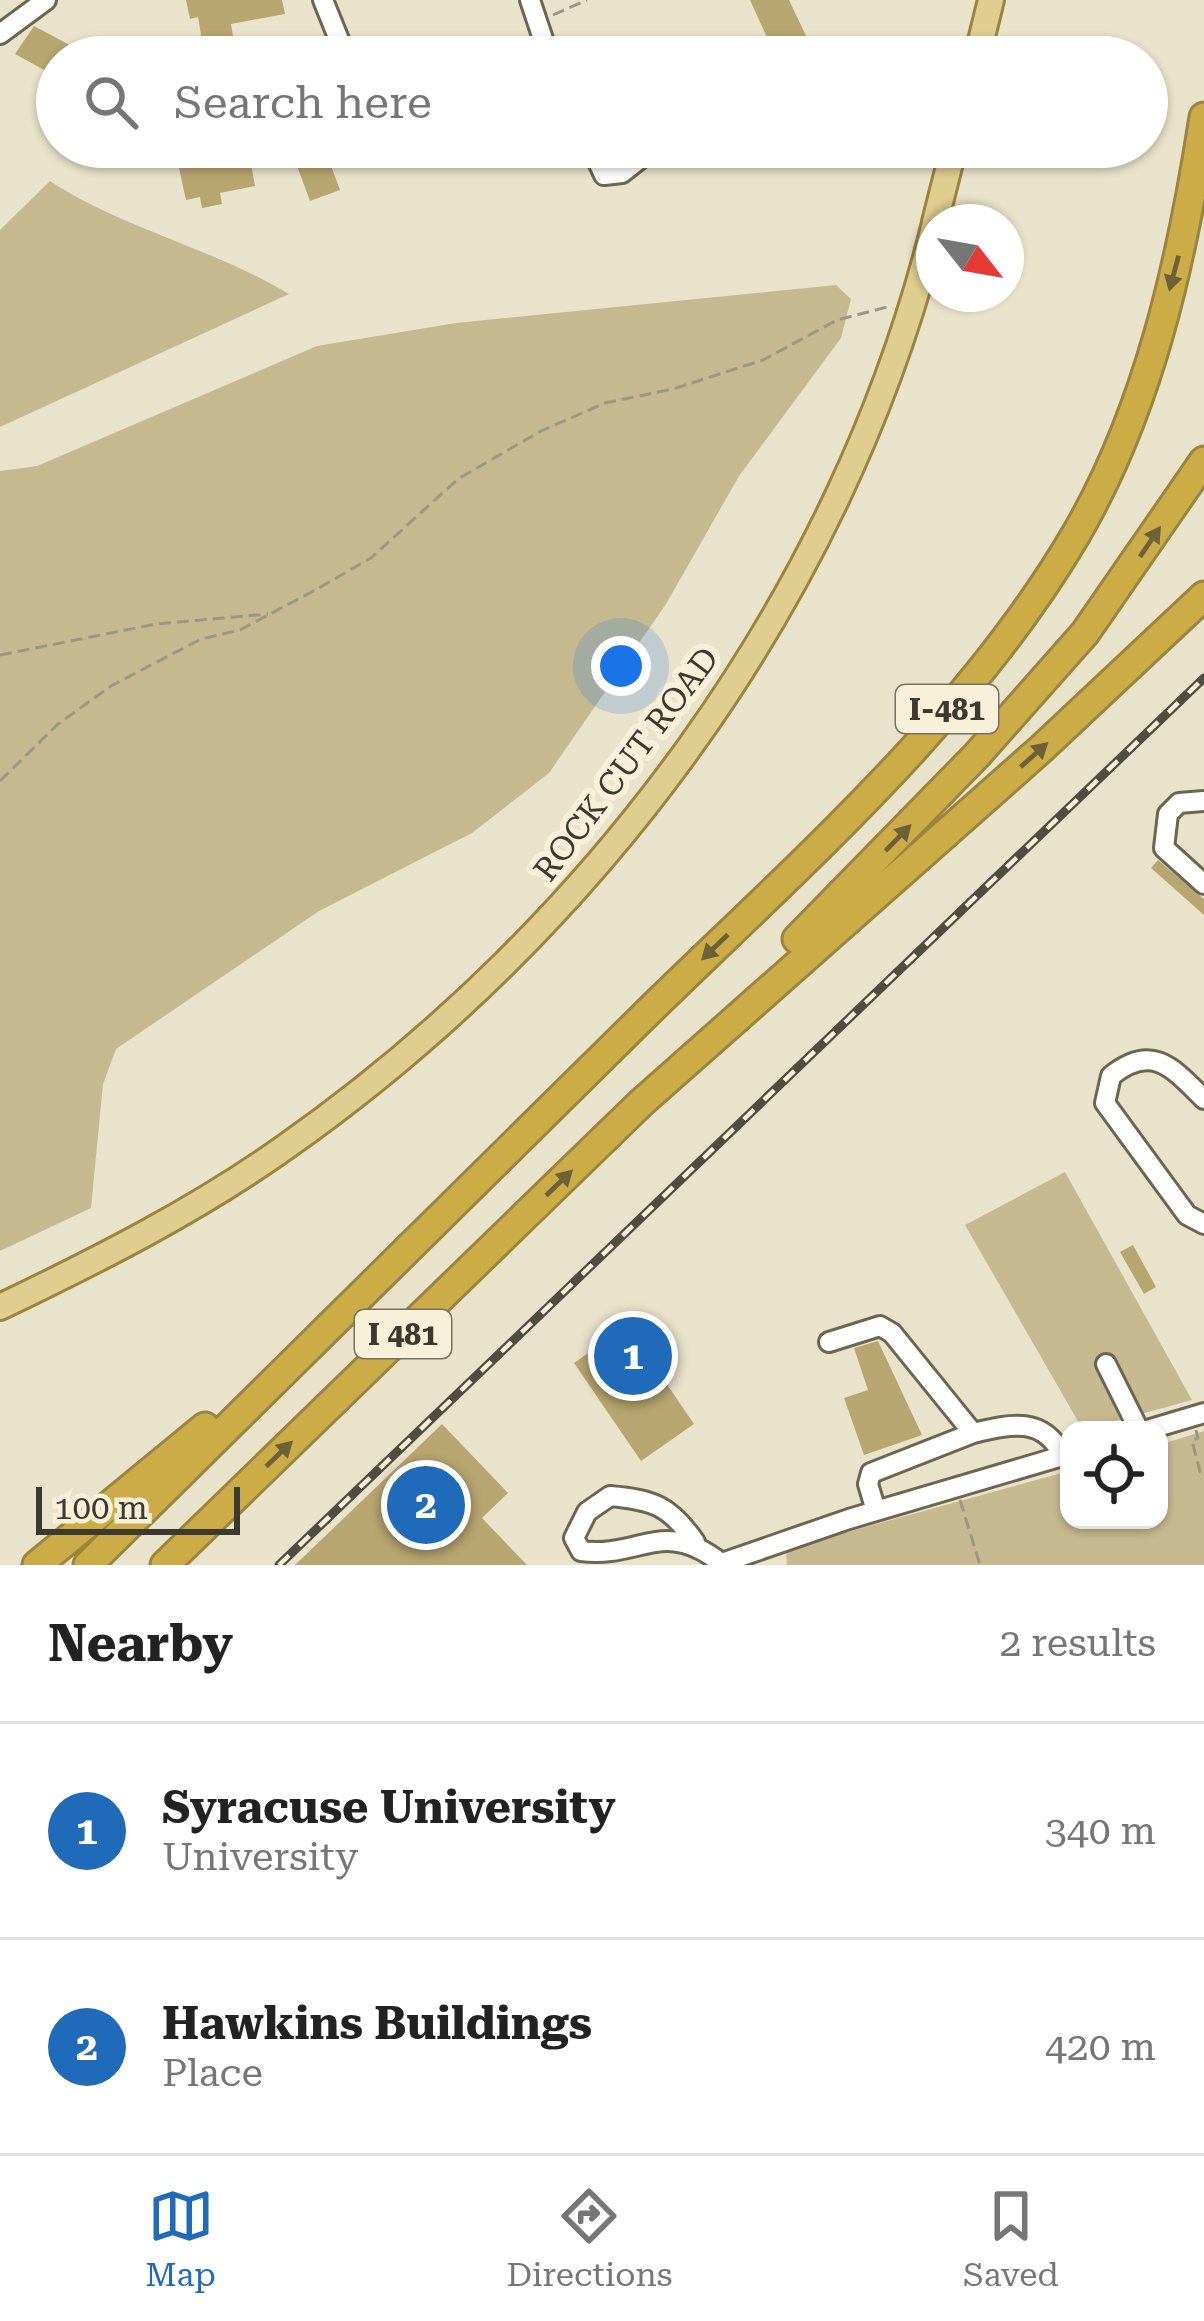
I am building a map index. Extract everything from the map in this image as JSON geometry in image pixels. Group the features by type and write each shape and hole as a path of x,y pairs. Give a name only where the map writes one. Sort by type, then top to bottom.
{"highway":[{"name":"I-481","path":"797,864 974,678 1075,536 1135,406 1178,259 1204,117"},
{"path":"641,1103 977,755 1085,633 1204,461"},
{"name":"I 481","path":"165,1565 641,1103 1042,749 1204,596"},
{"name":"I 481","path":"88,1565 797,864"},
{"path":"38,1565 113,1507 410,1245"}],"main road":[{"path":"983,36 992,0"},
{"name":"ROCK CUT ROAD","path":"939,204 949,168"},
{"name":"ROCK CUT ROAD","path":"0,1307 157,1228 284,1149 389,1068 551,916 610,850 694,739 784,596 856,454 916,287"}],"street":[{"path":"0,34 46,0"},
{"path":"322,0 337,36"},
{"path":"530,0 541,36"},
{"path":"601,168 604,175 628,168"},
{"path":"1204,801 1179,803 1162,835 1164,848 1204,884"},
{"path":"1204,1099 1150,1058 1127,1063 1112,1076 1105,1103 1187,1215 1204,1224"},
{"path":"829,1342 870,1326 892,1333 973,1433"},
{"path":"1106,1364 1138,1421"},
{"path":"1168,1423 1204,1413"},
{"path":"876,1510 868,1484 871,1473 973,1433 1032,1425 1060,1446"},
{"path":"695,1542 653,1539 596,1553 581,1551 574,1538 586,1512 610,1496 654,1500 674,1511 695,1542 719,1564 876,1510 1060,1457"}],"path":[{"path":"550,36 543,20 587,0"},
{"path":"0,781 58,724 111,686 201,639 275,614 371,558 458,479 542,431 605,403 763,360 837,320 912,301"},
{"path":"0,655 156,624 275,614"},
{"path":"1198,1438 1192,1442 1202,1479"},
{"path":"956,1487 980,1565"}],"shaded area":[{"path":"50,181 107,212 289,294 0,427 0,230"},
{"path":"836,285 851,299 841,338 739,476 666,604 549,773 472,833 319,911 116,1049 103,1084 91,1208 0,1251 0,471 37,466 317,346 456,323"},
{"path":"1065,1172 1192,1400 1116,1421 1078,1421 965,1225"},
{"path":"1204,1431 1204,1565 787,1565 786,1549 1060,1473 1060,1529 1168,1529 1168,1442"}],"building":[{"path":"186,0 282,0 285,14 231,24 233,36 201,36 198,17 190,19"},
{"path":"750,0 789,0 806,36 766,36"},
{"path":"34,26 53,36 36,36 36,66 15,54"},
{"path":"179,168 252,168 255,186 220,193 222,204 202,208 200,197 186,200"},
{"path":"298,168 332,168 340,190 310,201"},
{"path":"1158,860 1204,899 1204,915 1151,868"},
{"path":"1133,1245 1156,1287 1144,1294 1120,1252"},
{"path":"627,1326 694,1424 641,1461 574,1363"},
{"path":"878,1341 922,1435 864,1455 844,1398 868,1390 854,1348"},
{"path":"442,1424 508,1493 482,1518 527,1565 295,1565"}],"railway":[{"path":"279,1565 1204,678"}],"place":[{"name":"Syracuse University","path":"633,1356"},
{"name":"Hawkins Buildings","path":"426,1505"}]}
